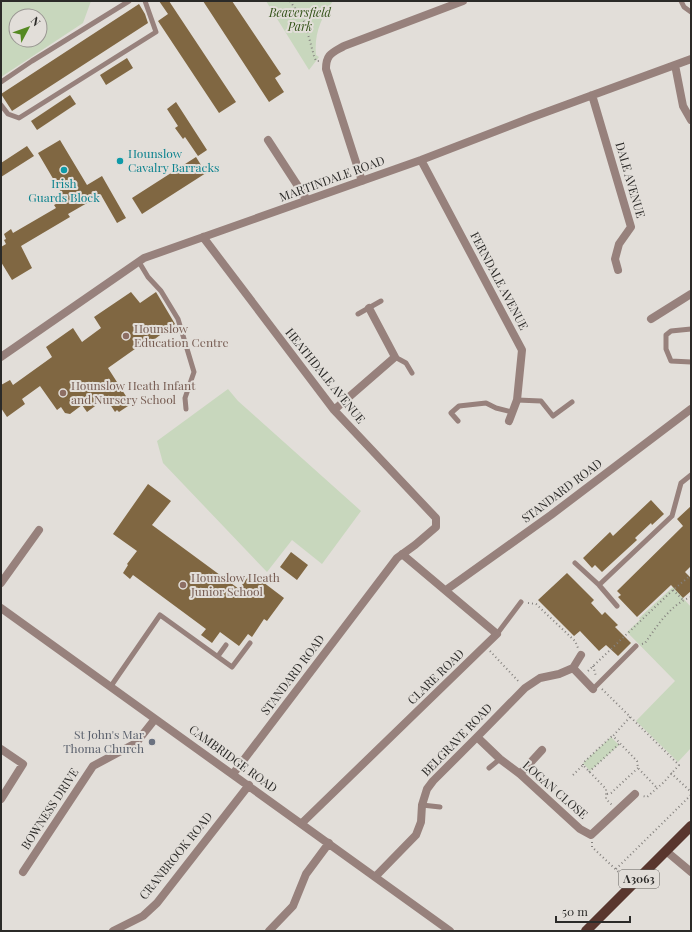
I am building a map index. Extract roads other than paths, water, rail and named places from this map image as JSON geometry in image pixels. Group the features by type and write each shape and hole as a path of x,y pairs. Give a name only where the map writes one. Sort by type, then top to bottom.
{"main road":[{"name":"A3063","path":"587,931 691,826"}],"street":[{"path":"362,181 326,69 328,58 344,46 463,1"},
{"name":"MARTINDALE ROAD","path":"1,357 144,258 421,160 691,59"},
{"path":"675,65 683,106 691,120"},
{"name":"DALE AVENUE","path":"592,95 631,226 620,244 615,259 618,270"},
{"path":"268,140 307,200"},
{"name":"FERNDALE AVENUE","path":"421,160 522,350 517,400 509,421"},
{"name":"HEATHDALE AVENUE","path":"203,237 334,410 436,518 436,527 416,545 402,554"},
{"path":"651,319 691,294"},
{"path":"334,410 395,357 369,308"},
{"name":"STANDARD ROAD","path":"446,590 550,515 691,409"},
{"path":"1,583 39,530"},
{"path":"402,554 497,634"},
{"name":"STANDARD ROAD","path":"233,774 397,558 402,554"},
{"name":"CAMBRIDGE ROAD","path":"1,608 450,931"},
{"name":"CLARE ROAD","path":"302,824 497,634"},
{"path":"581,655 573,668 595,687"},
{"name":"BELGRAVE ROAD","path":"375,877 416,835 421,822 422,805 426,789 433,781 525,688 540,678 559,674 573,668"},
{"name":"BOWNESS DRIVE","path":"23,872 93,766 136,744 155,719"},
{"name":"LOGAN CLOSE","path":"478,737 500,759 520,774 580,829 591,835 635,794"},
{"path":"1,749 23,764 1,799"},
{"path":"520,774 542,750"},
{"name":"CRANBROOK ROAD","path":"113,931 143,916 157,903 249,785"},
{"path":"269,931 293,906 306,874 329,843"},
{"path":"666,851 691,872"}],"lane":[{"path":"1,82 129,1"},
{"path":"1,105 8,114 20,118 156,32 144,1"},
{"path":"681,1 684,7 691,12"},
{"path":"138,262 148,277 161,291 178,319 194,372 185,398 186,409"},
{"path":"358,314 381,301"},
{"path":"691,330 671,332 666,335 666,350 671,361 691,362"},
{"path":"395,357 406,363 412,373"},
{"path":"517,400 541,401 553,416 572,402"},
{"path":"458,421 451,413 459,406 486,403 496,408 512,412"},
{"path":"599,585 672,516 681,484 691,475"},
{"path":"575,563 599,585 617,606"},
{"path":"497,634 521,602"},
{"path":"110,686 160,615 232,667 250,643"},
{"path":"218,656 226,645"},
{"path":"595,687 636,646"},
{"path":"489,768 500,759"},
{"path":"422,805 440,807"}],"place":[{"name":"Hounslow Cavalry Barracks","path":"120,161"},
{"name":"Irish Guards Block","path":"64,170"},
{"name":"Hounslow Education Centre","path":"126,336"},
{"name":"Hounslow Heath Infant and Nursery School","path":"63,393"},
{"name":"Hounslow Heath Junior School","path":"183,585"},
{"name":"St John's Mar Thoma Church","path":"152,742"}],"park label":[{"name":"Beaversfield Park","path":"300,20"}]}
